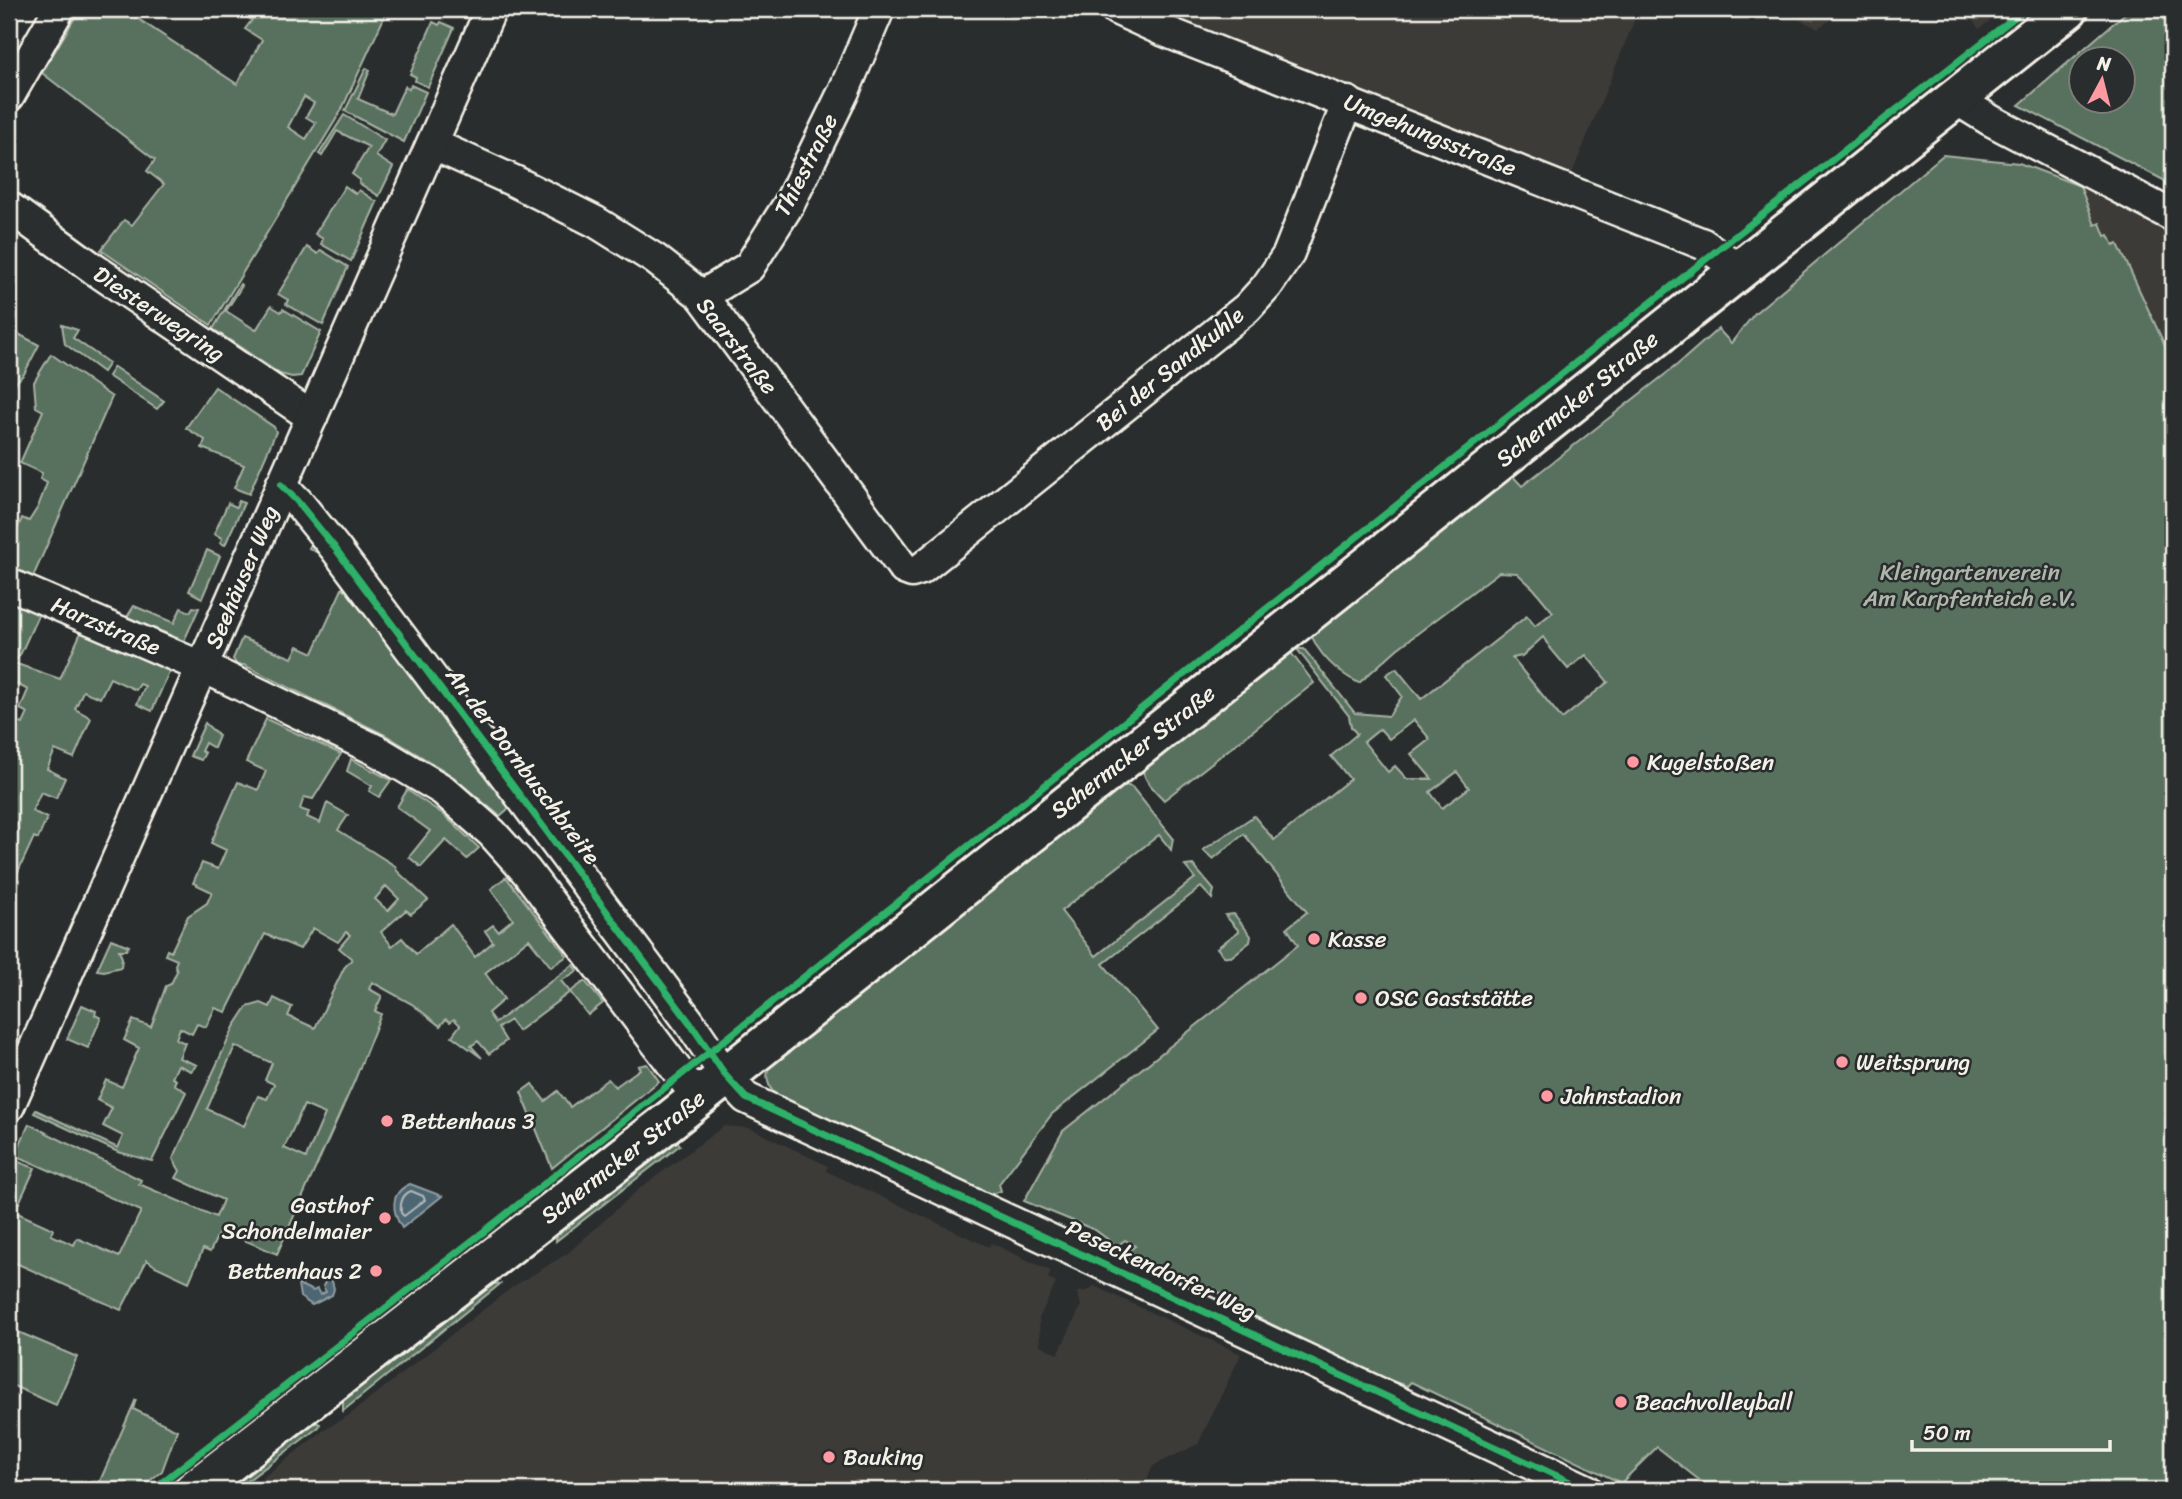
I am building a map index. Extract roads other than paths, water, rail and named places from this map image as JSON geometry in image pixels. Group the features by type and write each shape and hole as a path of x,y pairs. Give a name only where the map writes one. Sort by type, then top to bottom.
{"main road":[{"name":"Schermcker Straße","path":"194,1490 712,1087 2068,9"}],"street":[{"path":"9,96 59,9"},
{"name":"Seehäuser Weg","path":"9,1106 491,9"},
{"name":"Thiestraße","path":"702,296 749,267 789,204 834,114 879,9"},
{"name":"Umgehungsstraße","path":"1116,9 1703,244 1726,260 1736,272"},
{"path":"1956,99 1990,120 2173,216"},
{"name":"Bei der Sandkuhle","path":"912,572 931,560 1247,308 1267,286 1288,254 1348,102"},
{"name":"Saarstraße","path":"432,144 596,222 656,259 702,296 904,569 912,572"},
{"name":"Diesterwegring","path":"9,207 94,269 312,418"},
{"name":"An der Dornbuschbreite","path":"281,485 335,548 690,1023 712,1087"},
{"name":"Harzstraße","path":"9,584 202,668"},
{"path":"202,668 376,750 434,785 467,810 492,833 712,1087"},
{"name":"Peseckendorfer Weg","path":"712,1087 746,1098 1587,1490"}],"water":[{"path":"410,1184 442,1196 402,1228 394,1203 398,1192"},
{"path":"327,1278 332,1281 332,1295 312,1305 300,1297 298,1284 313,1291 317,1289 320,1295 326,1292 323,1286"}],"place":[{"name":"Kugelstoßen","path":"1633,762"},
{"name":"Kasse","path":"1314,939"},
{"name":"OSC Gaststätte","path":"1361,998"},
{"name":"Weitsprung","path":"1842,1062"},
{"name":"Jahnstadion","path":"1547,1096"},
{"name":"Bettenhaus 3","path":"387,1121"},
{"name":"Gasthof Schondelmaier","path":"385,1218"},
{"name":"Bettenhaus 2","path":"376,1271"},
{"name":"Beachvolleyball","path":"1621,1402"},
{"name":"Bauking","path":"829,1457"}],"park label":[{"name":"Kleingartenverein Am Karpfenteich e.V.","path":"1970,585"}]}
